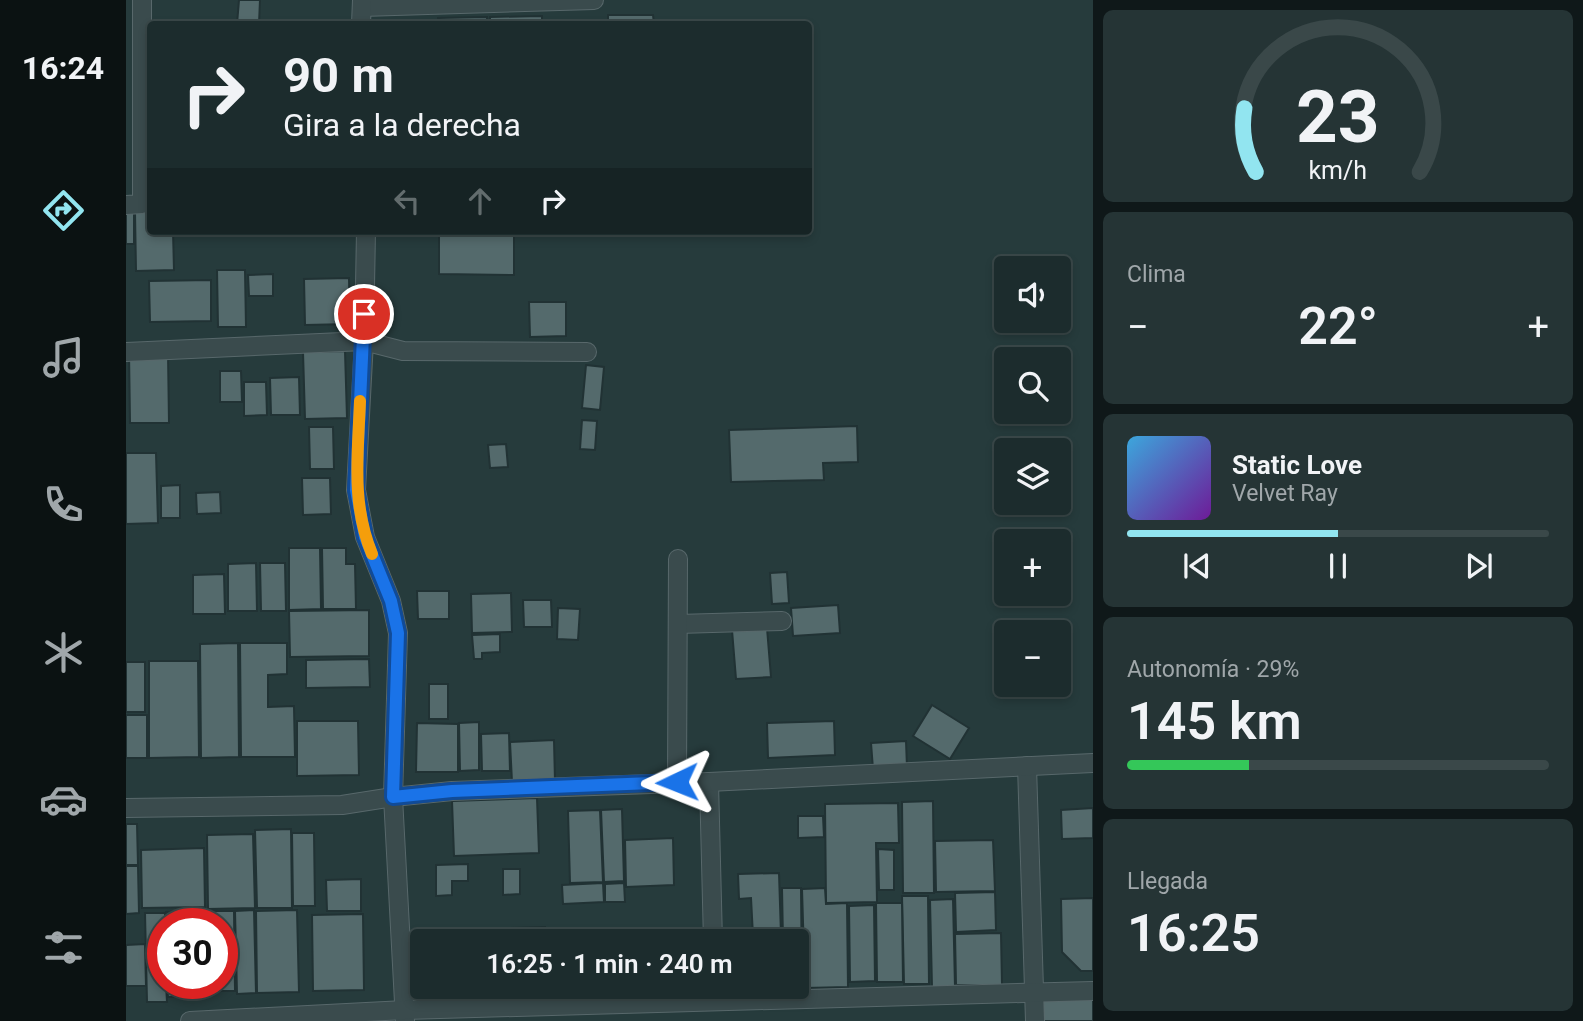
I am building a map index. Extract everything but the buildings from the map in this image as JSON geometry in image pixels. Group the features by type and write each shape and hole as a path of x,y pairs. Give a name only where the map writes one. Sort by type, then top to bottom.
{"street":[{"path":"126,205 142,204 145,170 142,0"},
{"path":"362,11 594,0"},
{"path":"366,235 356,490 365,537 391,601 398,633 393,797 405,1016"},
{"path":"126,352 363,341 403,351 587,352"},
{"path":"677,782 678,559"},
{"path":"678,624 782,621"},
{"path":"126,808 342,805 452,791 709,782 1093,763"},
{"path":"1027,766 1035,1021"},
{"path":"709,782 713,929"},
{"path":"809,994 1093,991"},
{"path":"190,1021 405,1016 656,999"}],"slow traffic":[{"path":"360,401 356,490 365,537 372,554"}],"route":[{"path":"364,314 356,490 365,537 391,601 398,633 393,797 452,791 677,782"}]}
